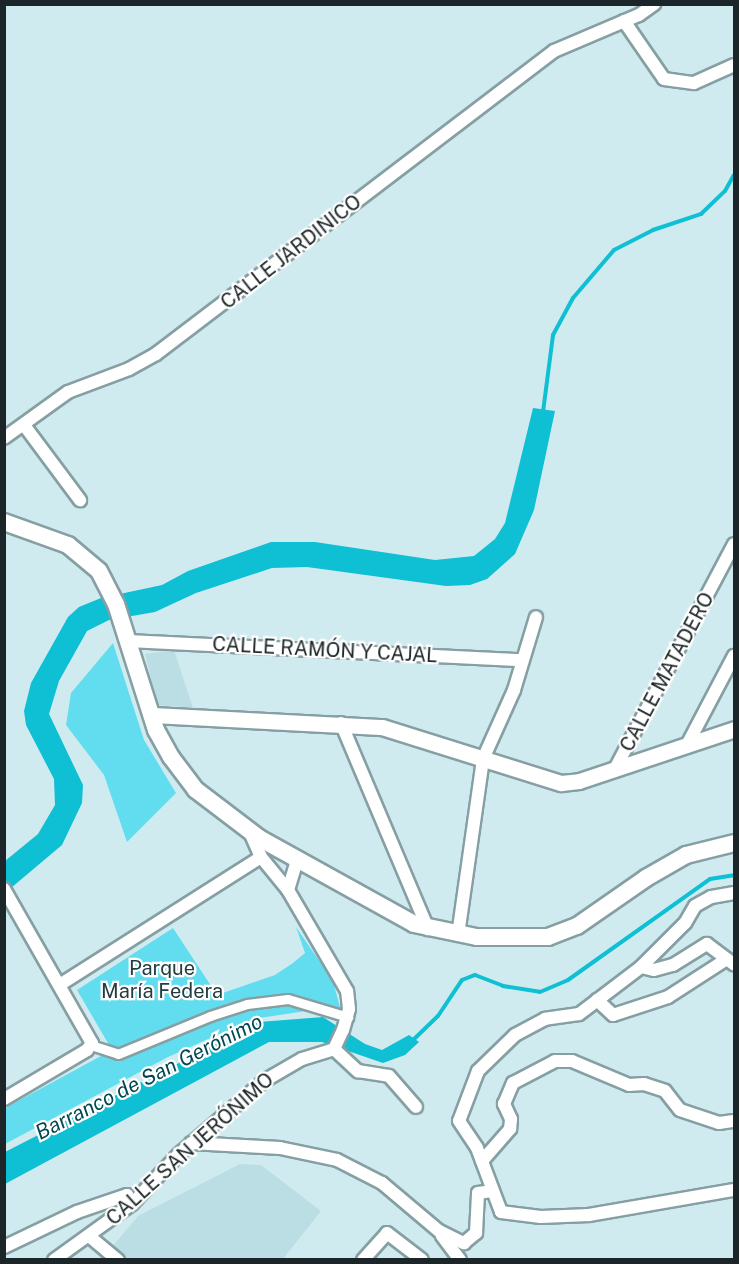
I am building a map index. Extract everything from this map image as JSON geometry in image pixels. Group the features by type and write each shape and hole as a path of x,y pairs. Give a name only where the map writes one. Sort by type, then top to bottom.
{"main road":[{"path":"4,522 76,549 108,585 127,635 151,715 164,746 187,779 209,802 250,832 277,848 295,863 388,912 428,929 458,935 518,940 565,932 686,855 735,843"}],"street":[{"name":"CALLE JARDINICO","path":"4,438 68,392 129,369 156,354 475,110 566,46 624,21 654,4"},
{"path":"624,21 664,79 694,83 735,65"},
{"path":"24,425 80,500"},
{"name":"CALLE MATADERO","path":"616,767 735,544"},
{"path":"458,935 483,759 514,690 521,660 536,617"},
{"name":"CALLE RAMÓN Y CAJAL","path":"127,635 521,660"},
{"path":"687,745 735,656"},
{"path":"151,715 341,723 397,731 561,783 735,729"},
{"path":"341,723 428,929"},
{"path":"250,832 261,858 288,890 347,991 348,1017 334,1047 358,1071 388,1076 416,1107"},
{"path":"61,984 261,858 264,845 277,848"},
{"path":"273,872 287,873 295,863"},
{"path":"288,890 295,863"},
{"path":"6,892 61,984 92,1044 117,1054 210,1016 247,1004 288,999 348,1017"},
{"path":"735,893 711,897 694,906 685,923 641,966 579,1014 545,1019 515,1035 478,1071 459,1121 482,1161 501,1212 541,1217 589,1215 735,1190"},
{"path":"597,1000 613,1015 668,996 731,962 706,944 673,965 654,970 641,966"},
{"path":"4,1099 92,1044"},
{"name":"CALLE SAN JERÓNIMO","path":"55,1259 132,1204 191,1143 281,1069 334,1047"},
{"path":"482,1161 510,1130 511,1119 504,1104 513,1083 555,1061 572,1061 629,1085 644,1084 665,1091 680,1110 719,1123 735,1121"},
{"path":"191,1143 280,1148 337,1160 382,1183 439,1231 455,1241 470,1240 478,1222 478,1193 493,1191"},
{"path":"4,1247 87,1209 127,1195 132,1204"},
{"path":"439,1231 460,1260"},
{"path":"363,1260 387,1233 422,1260"},
{"path":"89,1236 118,1260"}],"shaded area":[{"path":"533,408 555,411 534,510 515,554 487,579 470,585 446,586 307,567 272,568 196,593 155,612 109,620 87,631 59,681 49,714 83,785 82,803 62,845 5,893 5,861 38,834 55,805 54,779 26,725 24,711 31,683 68,617 79,607 101,598 162,585 188,571 271,542 315,542 435,560 474,556 495,539 505,523"},
{"path":"174,650 193,708 157,705 145,654"},
{"path":"323,1017 365,1044 382,1050 409,1035 419,1042 405,1055 383,1063 322,1042 269,1042 5,1184 5,1152 259,1022"},
{"path":"240,1164 261,1165 321,1211 283,1259 128,1259 112,1247 138,1216"}],"green space":[{"path":"113,643 144,740 176,793 127,842 104,775 66,725 71,693"},
{"name":"Parque María Federa","path":"296,927 333,981 341,1011 306,1011 253,1019 168,1057 5,1144 5,1108 112,1050 77,990 173,928 217,995 275,975 305,953"}],"waterway":[{"path":"543,412 553,335 573,298 614,250 653,230 701,214 725,191 734,175"},
{"name":"Barranco de San Gerónimo","path":"411,1042 438,1016 462,980 475,975 503,986 540,992 568,980 710,879 734,875"}]}
